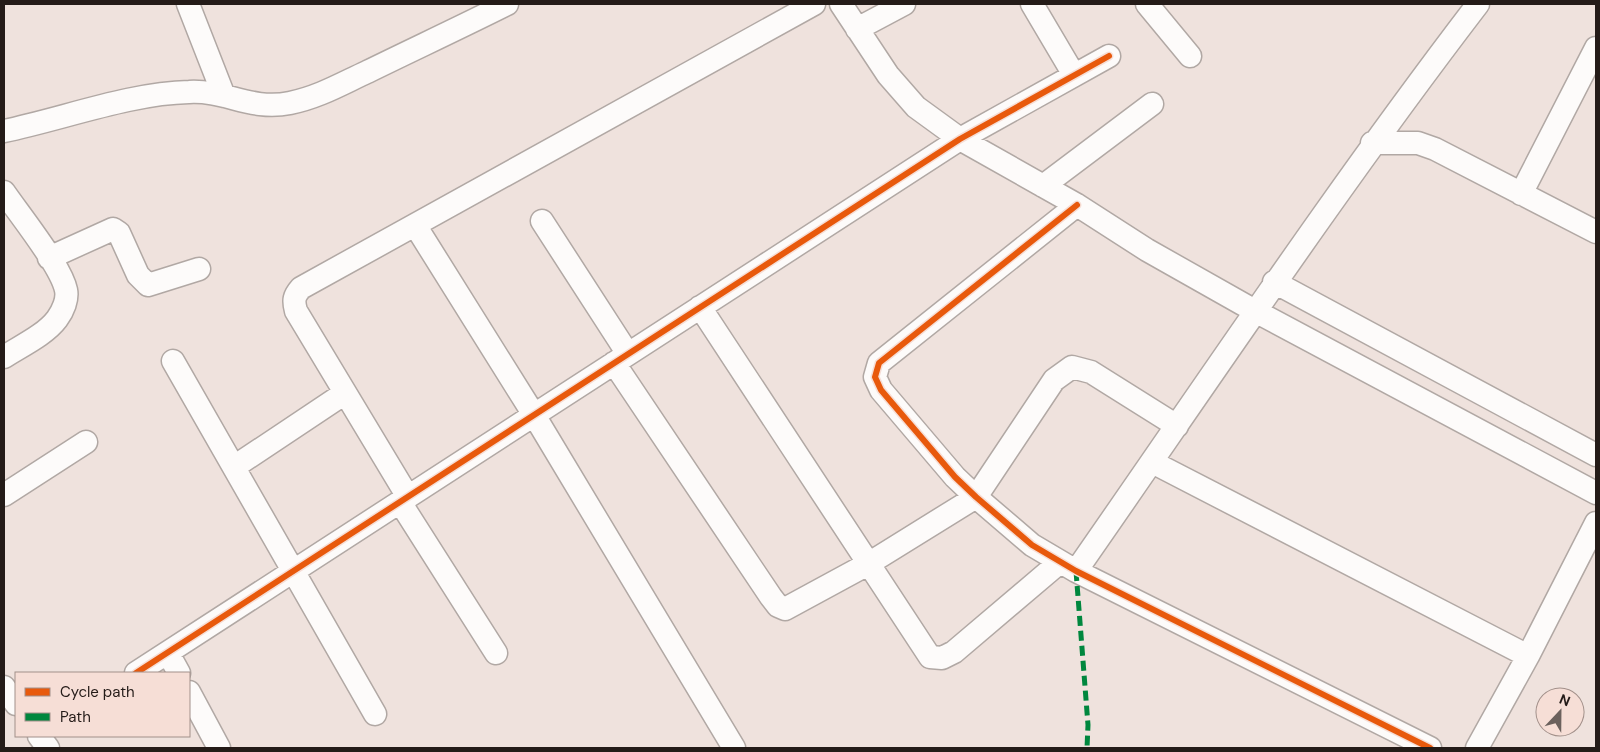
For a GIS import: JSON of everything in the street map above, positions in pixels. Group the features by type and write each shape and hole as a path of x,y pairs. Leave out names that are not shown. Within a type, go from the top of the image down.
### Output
{"street":[{"path":"188,4 224,96"},
{"path":"4,131 150,96 189,92 224,96 247,104 265,106 312,97 336,88 507,4"},
{"path":"496,653 404,500 345,393 296,311 293,300 296,293 301,288 814,4"},
{"path":"841,4 888,76 916,107 960,139 1077,205 1147,250 1255,311 1596,493"},
{"path":"857,29 904,4"},
{"path":"1032,4 1074,75"},
{"path":"1147,4 1190,56"},
{"path":"700,307 921,646 930,657 942,658 954,652 1068,566 1152,462 1274,282 1372,143 1478,4"},
{"path":"1521,194 1596,48"},
{"path":"138,672 960,139 1109,56"},
{"path":"1043,186 1152,104"},
{"path":"1372,143 1418,143 1435,149 1596,232"},
{"path":"4,192 58,271 67,291 65,305 57,319 45,330 4,357"},
{"path":"1077,205 879,363 875,376 886,397 955,478 1032,546 1068,566 1430,748"},
{"path":"542,221 621,359 778,606 785,609 868,564 976,497 1054,380 1072,367 1091,372 1177,426"},
{"path":"415,225 534,415 734,748"},
{"path":"49,258 113,230 119,233 138,275 148,284 198,269"},
{"path":"1274,282 1596,455"},
{"path":"173,361 375,714"},
{"path":"234,467 345,393"},
{"path":"4,495 86,442"},
{"path":"1152,462 1528,656"},
{"path":"1477,748 1528,656 1596,523"},
{"path":"168,653 178,672"},
{"path":"4,687 15,703"},
{"path":"190,694 219,748"},
{"path":"40,737 48,748"}],"marked path":[{"path":"1076,571 1088,725 1087,748"}],"cycle path":[{"path":"138,672 960,139 1109,56"},
{"path":"1077,205 879,363 875,377 881,390 955,477 1032,545 1076,571 1430,748"}]}
